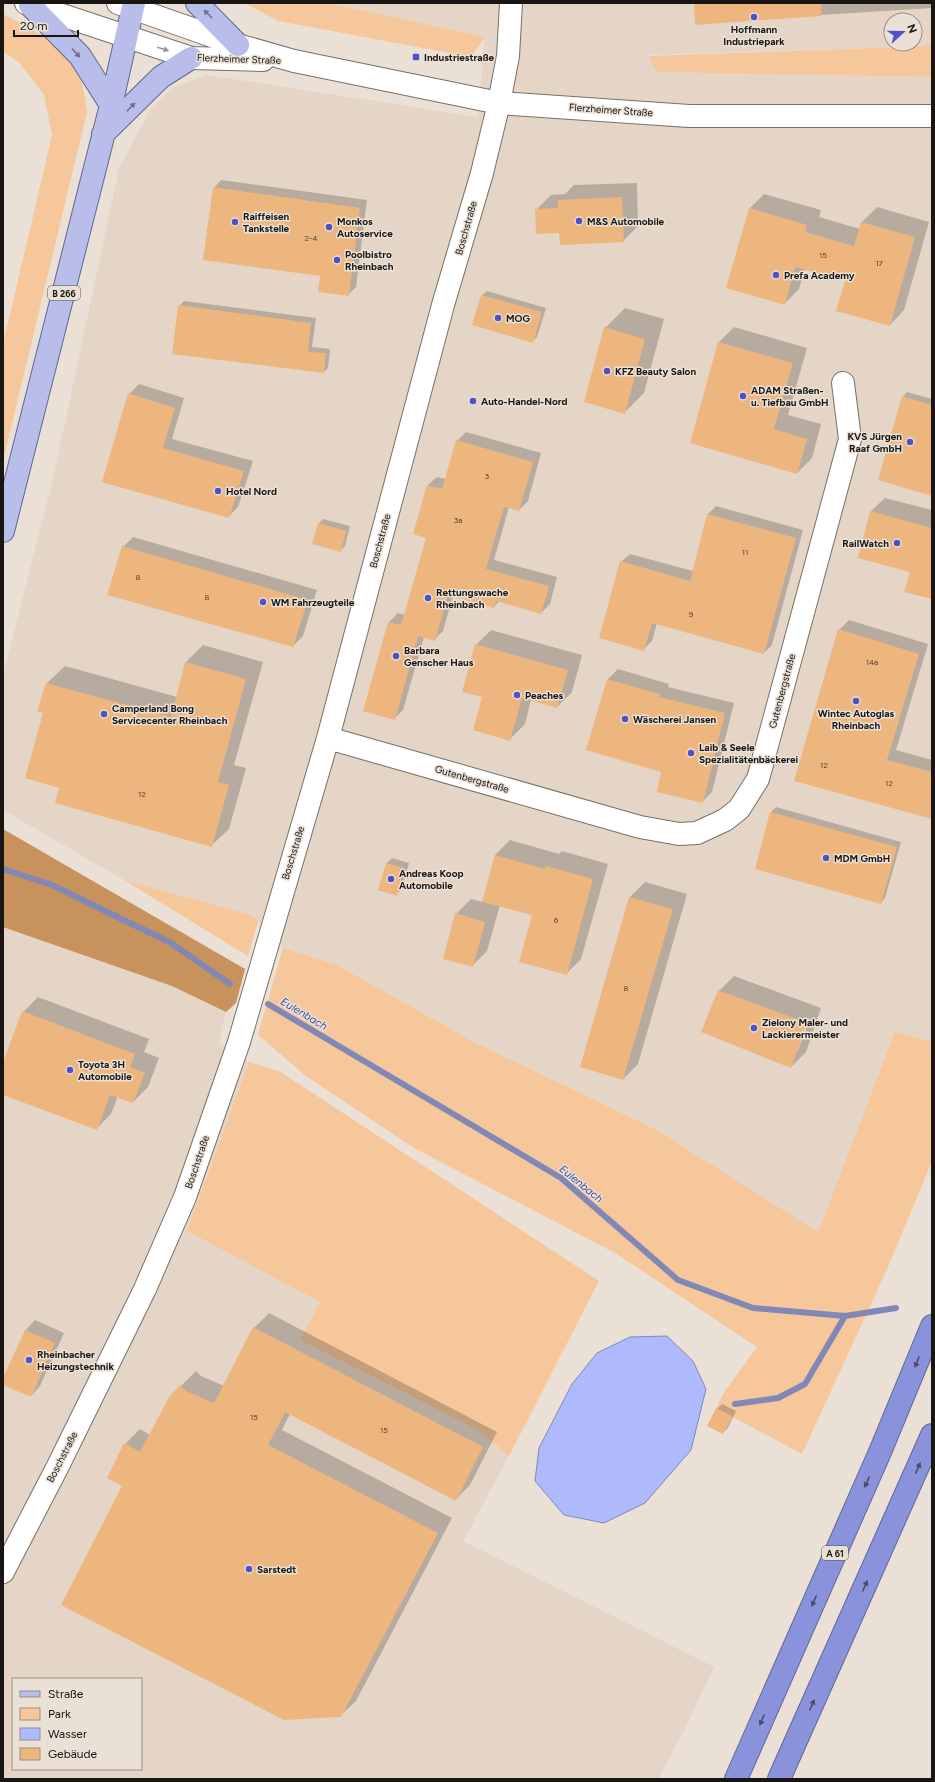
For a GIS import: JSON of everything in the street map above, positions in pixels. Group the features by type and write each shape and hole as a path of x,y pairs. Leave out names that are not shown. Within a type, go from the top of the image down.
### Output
{"highway":[{"name":"A 61","path":"736,1779 880,1452 932,1326"},
{"path":"779,1779 932,1434"}],"main road":[{"path":"197,3 238,44"},
{"path":"28,4 80,56 111,105"},
{"name":"B 266","path":"3,531 111,105 126,37 128,4"},
{"path":"104,134 161,77 191,58"}],"street":[{"path":"499,103 508,56 511,3"},
{"name":"Flerzheimer Straße","path":"28,4 191,58 294,61"},
{"name":"Flerzheimer Straße","path":"128,4 238,44 294,61 499,103 689,116 932,116"},
{"name":"Boschstraße","path":"3,1572 58,1466 145,1290 185,1197 239,1042 328,738 443,305 482,173 499,103"},
{"name":"Gutenbergstraße","path":"328,738 640,827 679,834 697,833 725,820 739,809 758,779 850,439 843,383"}],"shaded area":[{"path":"329,3 932,3 932,46 923,46 923,12 883,12 883,48 649,55 656,72 932,77 932,1042 895,1032 818,1232 655,1129 472,1041 337,965 283,948 251,915 124,880 3,810 3,675 53,479 119,169 150,110 173,87 207,75 478,117 485,37"},
{"path":"3,829 245,969 236,1003 226,1012 172,986 3,927"},
{"path":"3,927 173,986 226,1012 219,1043 249,1062 187,1231 320,1302 300,1340 478,1430 509,1456 463,1541 714,1667 686,1727 658,1779 3,1779"}],"green space":[{"path":"245,3 329,3 485,37 471,57 278,21"},
{"path":"3,14 45,37 64,52 72,61 81,80 87,112 3,461 3,344 52,135 44,95 19,62 3,52"},
{"path":"923,46 932,46 932,77 656,72 649,56 883,48 883,52 923,52"},
{"path":"124,880 251,915 258,922 248,956"},
{"path":"283,948 337,965 472,1041 655,1129 818,1232 895,1032 932,1042 932,1161 888,1267 802,1454 716,1408 725,1391 757,1347 615,1253 414,1148 306,1076 258,1035"},
{"path":"249,1062 279,1071 599,1281 509,1456 478,1430 300,1340 320,1302 187,1231"}],"water":[{"path":"667,1336 693,1361 706,1389 691,1450 645,1503 604,1523 564,1515 535,1481 539,1448 572,1384 597,1353 630,1337"}],"building":[{"name":"Hoffmann Industriepark","path":"694,3 821,3 821,16 695,25"},
{"path":"213,187 360,208 349,296 318,292 320,276 203,260"},
{"name":"M&S Automobile","path":"622,197 624,242 560,245 559,233 536,234 535,209 558,208 558,200"},
{"path":"749,208 807,225 805,232 854,246 861,222 915,237 890,326 836,311 845,281 795,267 785,305 726,288"},
{"path":"481,295 542,312 533,343 472,325"},
{"path":"178,305 311,323 308,352 326,353 324,373 172,354"},
{"path":"604,327 645,339 625,414 584,402"},
{"name":"ADAM Straßen- u. Tiefbau GmbH","path":"718,342 793,363 774,429 807,439 797,474 690,443"},
{"path":"128,393 175,408 163,448 244,471 229,518 102,482"},
{"name":"KVS Jürgen Raaf GmbH","path":"902,396 932,405 932,496 878,480"},
{"path":"456,440 533,462 519,511 504,507 486,569 549,586 541,614 496,601 494,608 448,595 435,641 418,636 395,720 363,711 388,622 401,625 426,538 413,534 427,485 442,489"},
{"name":"RailWatch","path":"870,511 932,528 932,599 904,592 910,572 858,558"},
{"path":"707,514 796,538 764,654 652,623 644,651 599,638 620,561 690,581"},
{"path":"318,523 346,531 341,552 312,544"},
{"path":"122,546 308,600 293,647 107,595"},
{"path":"838,629 919,654 887,760 932,772 932,819 794,781"},
{"name":"Peaches","path":"475,644 568,670 557,708 522,698 510,741 473,730 482,697 462,692"},
{"path":"185,662 246,679 218,782 229,785 212,847 55,803 59,788 25,778 43,713 37,711 46,683 171,717"},
{"path":"607,679 660,694 659,697 725,713 703,803 657,792 661,772 586,750"},
{"name":"MDM GmbH","path":"770,812 897,847 881,904 755,869"},
{"path":"495,855 545,869 546,866 593,879 567,975 519,962 532,915 482,902"},
{"name":"Andreas Koop Automobile","path":"386,863 404,868 397,896 378,890"},
{"path":"629,897 673,909 623,1080 580,1067"},
{"path":"455,913 485,922 473,967 443,959"},
{"name":"Zielony Maler- und Lackierermeister","path":"718,990 807,1023 791,1068 701,1032"},
{"name":"Toyota 3H Automobile","path":"22,1011 135,1054 130,1067 145,1073 133,1103 110,1095 97,1130 3,1095 3,1062"},
{"name":"Sarstedt","path":"253,1327 483,1447 456,1501 285,1412 268,1445 438,1533 341,1717 284,1720 61,1605 122,1486 107,1478 124,1443 140,1452 169,1397 180,1385 186,1391 214,1403"},
{"name":"Rheinbacher Heizungstechnik","path":"25,1330 55,1343 31,1397 3,1385 3,1378"},
{"path":"716,1408 732,1416 723,1434 707,1426"}],"waterway":[{"name":"Eulenbach","path":"3,869 52,885 171,943 230,984"},
{"name":"Eulenbach","path":"268,1004 561,1178 678,1280 753,1308 845,1316 896,1308"},
{"path":"735,1404 778,1398 805,1384 845,1316"}],"place":[{"name":"Hoffmann Industriepark","path":"754,17"},
{"name":"Industriestraße","path":"416,57"},
{"name":"M&S Automobile","path":"579,221"},
{"name":"Raiffeisen Tankstelle","path":"235,222"},
{"name":"Monkos Autoservice","path":"329,227"},
{"name":"Poolbistro Rheinbach","path":"337,260"},
{"name":"Prefa Academy","path":"776,275"},
{"name":"MOG","path":"498,318"},
{"name":"KFZ Beauty Salon","path":"607,371"},
{"name":"ADAM Straßen- u. Tiefbau GmbH","path":"743,396"},
{"name":"Auto-Handel-Nord","path":"473,401"},
{"name":"KVS Jürgen Raaf GmbH","path":"910,442"},
{"name":"Hotel Nord","path":"218,491"},
{"name":"RailWatch","path":"897,543"},
{"name":"Rettungswache Rheinbach","path":"428,598"},
{"name":"WM Fahrzeugteile","path":"263,602"},
{"name":"Barbara Genscher Haus","path":"396,656"},
{"name":"Peaches","path":"517,695"},
{"name":"Wintec Autoglas Rheinbach","path":"856,701"},
{"name":"Camperland Bong Servicecenter Rheinbach","path":"104,714"},
{"name":"Wäscherei Jansen","path":"625,719"},
{"name":"Laib & Seele Spezialitätenbäckerei","path":"691,753"},
{"name":"MDM GmbH","path":"826,858"},
{"name":"Andreas Koop Automobile","path":"391,879"},
{"name":"Zielony Maler- und Lackierermeister","path":"754,1028"},
{"name":"Toyota 3H Automobile","path":"70,1070"},
{"name":"Rheinbacher Heizungstechnik","path":"29,1360"},
{"name":"Sarstedt","path":"249,1569"}]}
